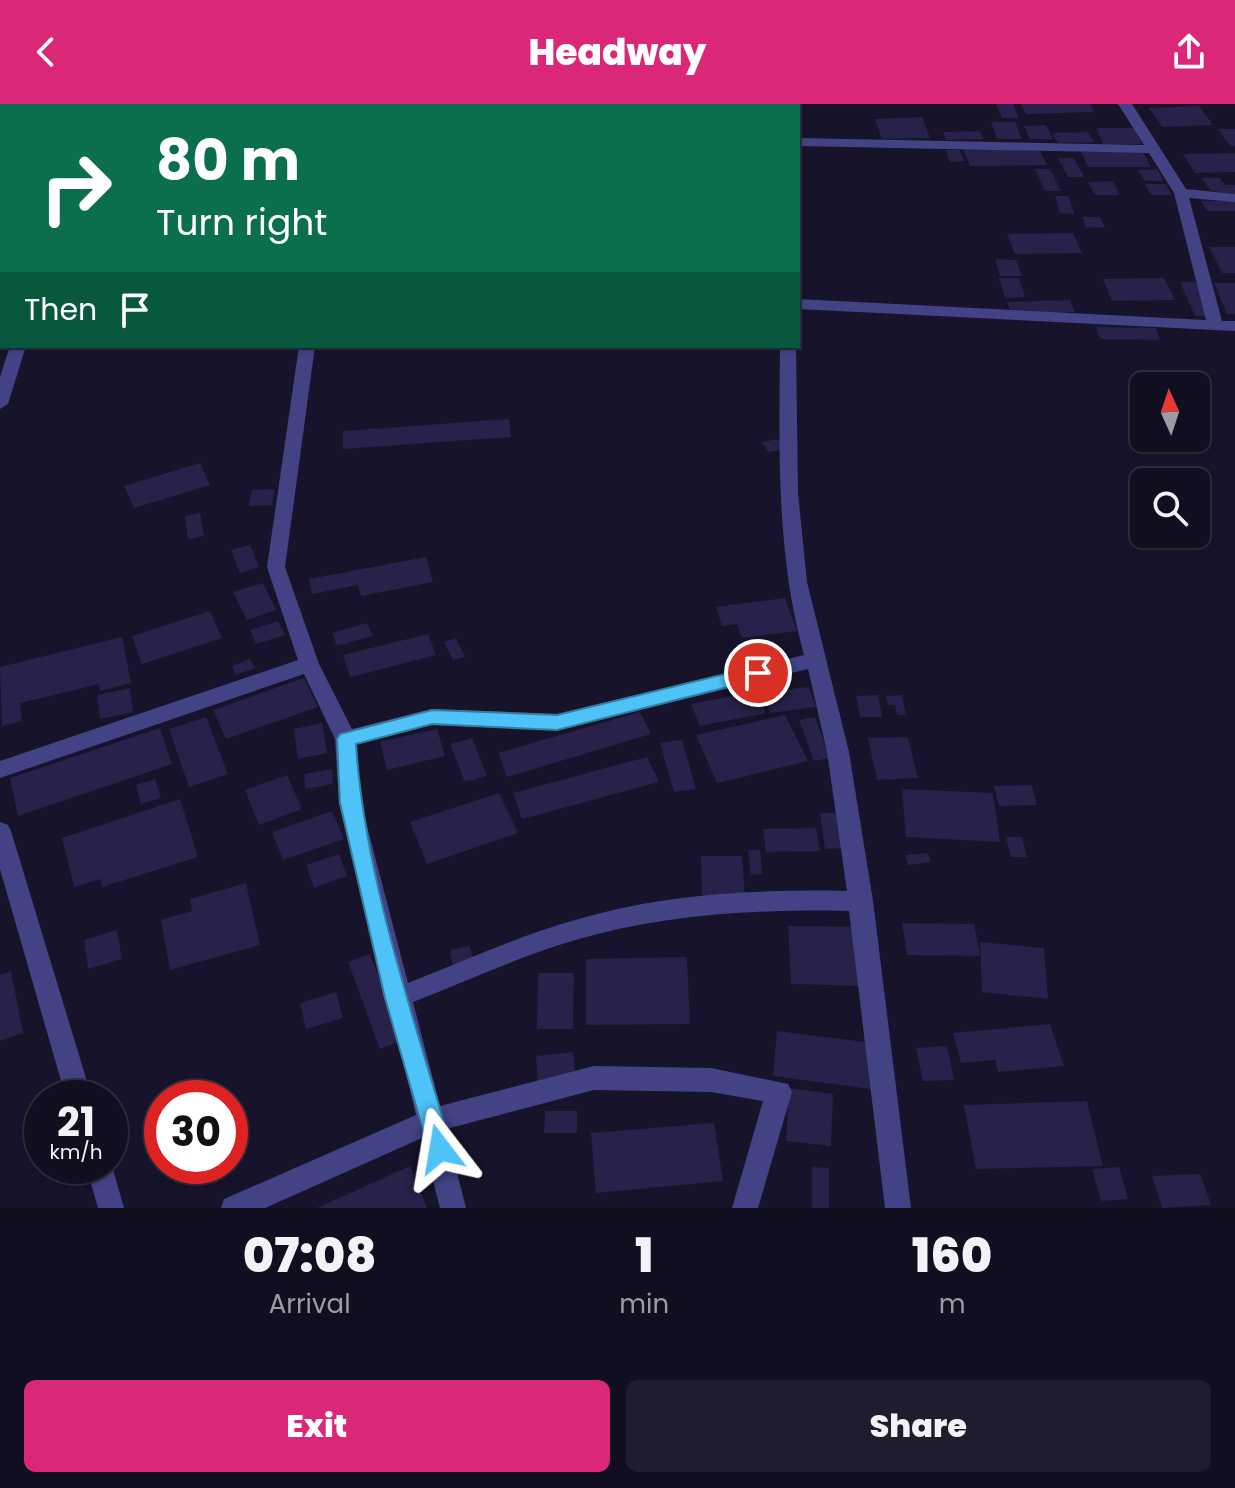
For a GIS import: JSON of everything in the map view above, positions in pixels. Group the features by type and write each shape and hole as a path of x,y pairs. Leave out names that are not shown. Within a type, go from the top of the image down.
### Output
{"street":[{"path":"1125,104 1181,193 1215,325"},
{"path":"800,142 1151,149"},
{"path":"1181,193 1235,198"},
{"path":"800,304 1235,326"},
{"path":"0,404 17,348"},
{"path":"307,348 276,567 309,664 346,739 350,803 396,998 433,1120 453,1208"},
{"path":"788,348 788,493 798,582 813,660 835,731 861,901 898,1208"},
{"path":"346,739 432,717 557,722 813,660"},
{"path":"0,770 309,664"},
{"path":"0,831 74,1080"},
{"path":"396,998 570,931 675,908 763,899 861,901"},
{"path":"234,1208 433,1120 594,1078 711,1080 779,1092 745,1208"},
{"path":"104,1184 111,1208"}],"building":[{"path":"996,104 1013,104 1019,118 1002,118"},
{"path":"1021,104 1090,104 1094,112 1026,114"},
{"path":"1199,106 1213,125 1162,127 1149,108"},
{"path":"922,117 930,138 882,139 875,119"},
{"path":"991,122 1015,122 1022,139 997,139"},
{"path":"1046,125 1053,139 1030,139 1024,126"},
{"path":"1096,128 1134,128 1142,144 1103,144"},
{"path":"1218,129 1235,129 1235,146 1231,147"},
{"path":"980,131 984,139 946,140 943,132"},
{"path":"1088,132 1094,142 1058,143 1052,133"},
{"path":"1039,149 1047,165 970,166 963,150"},
{"path":"945,150 959,150 965,161 950,162"},
{"path":"1081,152 1143,152 1151,167 1088,167"},
{"path":"1235,153 1235,172 1195,173 1183,154"},
{"path":"1058,158 1074,158 1084,177 1068,177"},
{"path":"1035,169 1050,169 1061,191 1045,191"},
{"path":"1157,169 1164,181 1145,181 1138,170"},
{"path":"1202,178 1220,178 1225,185 1235,185 1235,195 1210,190"},
{"path":"1113,181 1120,195 1095,195 1088,182"},
{"path":"1145,184 1166,184 1172,195 1151,195"},
{"path":"1055,196 1069,196 1074,214 1060,213"},
{"path":"1201,201 1235,201 1235,211 1207,211"},
{"path":"1082,217 1100,217 1105,227 1086,228"},
{"path":"1073,233 1082,253 1015,254 1007,234"},
{"path":"1209,247 1235,247 1235,273 1222,273"},
{"path":"995,259 1016,260 1022,276 1000,276"},
{"path":"999,278 1019,278 1025,297 1005,298"},
{"path":"1164,278 1175,300 1112,301 1103,279"},
{"path":"1180,282 1196,282 1210,316 1195,316"},
{"path":"1214,283 1235,283 1235,314 1227,314"},
{"path":"1070,300 1075,312 1012,314 1007,302"},
{"path":"1096,327 1156,328 1160,340 1100,339"},
{"path":"509,419 511,437 343,449 343,431"},
{"path":"778,439 784,449 768,452 762,442"},
{"path":"200,463 210,485 134,508 124,486"},
{"path":"275,489 272,505 249,506 252,490"},
{"path":"200,513 204,536 188,539 185,516"},
{"path":"250,545 259,567 240,573 231,550"},
{"path":"426,557 433,582 361,596 358,585 312,594 309,579"},
{"path":"263,583 276,610 247,620 233,592"},
{"path":"785,598 797,631 742,638 737,624 722,626 716,607"},
{"path":"210,611 222,638 142,664 132,636"},
{"path":"278,621 285,635 256,644 250,630"},
{"path":"367,623 373,636 337,646 332,633"},
{"path":"428,634 436,655 350,677 343,655"},
{"path":"122,637 131,683 100,691 99,684 20,703 22,721 2,726 0,667"},
{"path":"456,638 465,657 453,660 444,642"},
{"path":"250,659 255,668 236,675 232,666"},
{"path":"304,678 318,707 226,739 213,710"},
{"path":"809,687 816,707 770,713 764,692"},
{"path":"130,688 133,712 100,719 97,695"},
{"path":"756,691 766,713 700,726 691,704"},
{"path":"878,695 882,717 860,717 856,696"},
{"path":"902,695 906,715 897,715 895,705 888,705 886,696"},
{"path":"640,712 651,734 507,777 498,753"},
{"path":"785,715 808,761 717,783 696,735"},
{"path":"206,717 228,774 189,787 169,729"},
{"path":"815,717 830,758 814,761 799,720"},
{"path":"322,723 327,753 298,759 294,729"},
{"path":"160,728 172,764 18,816 10,778"},
{"path":"437,729 445,756 387,770 380,742"},
{"path":"908,737 918,778 877,780 868,738"},
{"path":"472,738 487,776 465,782 450,744"},
{"path":"682,740 696,789 674,792 660,743"},
{"path":"647,757 659,782 522,819 513,793"},
{"path":"332,769 333,784 305,789 304,774"},
{"path":"287,775 302,809 259,825 245,790"},
{"path":"155,779 161,798 141,804 136,785"},
{"path":"1032,785 1037,805 999,806 994,786"},
{"path":"902,789 993,793 1000,842 906,837"},
{"path":"499,793 518,833 427,864 410,822"},
{"path":"180,799 198,857 102,887 100,879 74,887 62,838"},
{"path":"332,811 344,839 283,860 272,832"},
{"path":"820,813 841,813 847,848 825,849"},
{"path":"816,828 820,851 766,852 763,829"},
{"path":"1006,837 1022,837 1027,857 1011,857"},
{"path":"748,850 760,850 762,874 751,875"},
{"path":"928,853 931,862 908,865 905,855"},
{"path":"339,854 347,876 314,888 306,865"},
{"path":"701,856 742,856 745,897 702,897"},
{"path":"246,883 260,945 170,970 161,920 192,911 190,899"},
{"path":"902,923 974,924 980,956 907,955"},
{"path":"788,926 860,927 866,986 791,984"},
{"path":"117,930 122,959 88,969 84,940"},
{"path":"980,942 1044,948 1048,999 982,992"},
{"path":"470,946 474,965 453,969 450,950"},
{"path":"370,954 403,1040 380,1049 348,962"},
{"path":"687,957 690,1024 586,1025 586,959"},
{"path":"11,971 23,1033 0,1041 0,975"},
{"path":"538,973 574,973 573,1029 537,1029"},
{"path":"336,992 343,1018 306,1029 300,1003"},
{"path":"1050,1024 1064,1066 998,1072 995,1060 961,1063 953,1033"},
{"path":"777,1031 873,1043 871,1089 773,1076"},
{"path":"947,1046 954,1080 923,1081 916,1048"},
{"path":"573,1052 576,1078 538,1082 536,1056"},
{"path":"789,1088 833,1094 831,1146 786,1141"},
{"path":"1087,1101 1103,1166 976,1169 964,1105"},
{"path":"545,1111 577,1111 577,1133 544,1133"},
{"path":"714,1123 723,1181 596,1193 591,1133"},
{"path":"410,1166 427,1208 317,1208"},
{"path":"812,1167 829,1168 829,1208 812,1208"},
{"path":"1119,1167 1128,1199 1101,1201 1092,1169"},
{"path":"1200,1174 1211,1205 1162,1208 1152,1176"}],"route":[{"path":"440,1149 396,998 350,803 346,739 432,717 557,722 758,673"}]}
